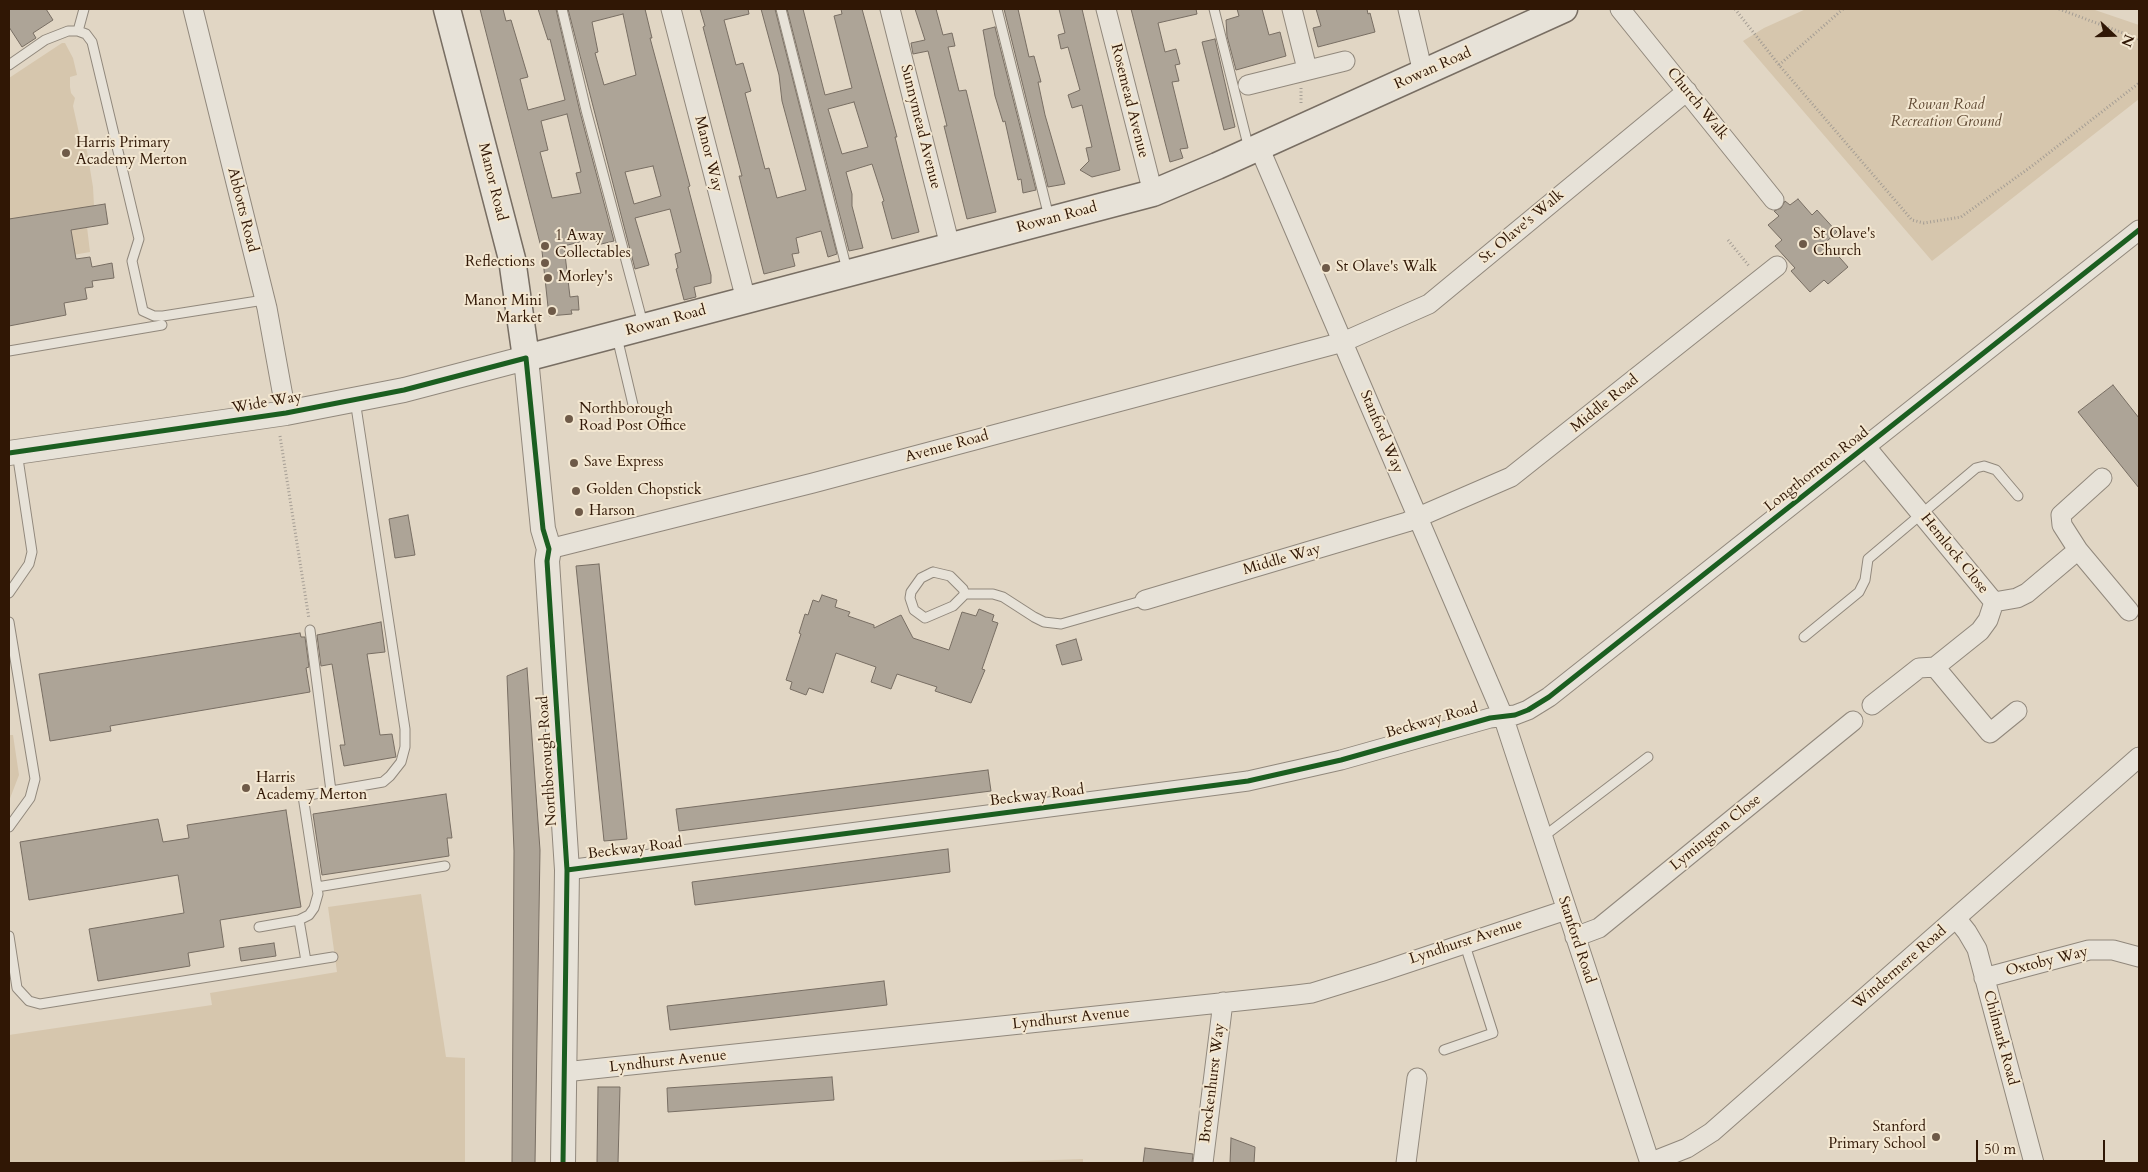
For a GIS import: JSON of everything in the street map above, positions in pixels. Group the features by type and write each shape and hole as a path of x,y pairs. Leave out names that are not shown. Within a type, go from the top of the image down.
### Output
{"main road":[{"name":"Manor Road","path":"447,9 512,259 526,358"},
{"name":"Rowan Road","path":"526,358 1153,193 1302,128 1564,9"}],"street":[{"name":"Abbotts Road","path":"193,9 264,300 286,413"},
{"name":"Manor Way","path":"671,9 746,300"},
{"name":"Sunnymead Avenue","path":"890,9 950,246"},
{"name":"Rosemead Avenue","path":"1106,9 1153,193"},
{"path":"1292,9 1307,69"},
{"path":"1408,9 1423,73"},
{"name":"Church Walk","path":"1620,9 1774,200"},
{"path":"1248,85 1345,61"},
{"name":"St. Olave's Walk","path":"1344,342 1421,308 1436,298 1687,91"},
{"name":"Stanford Way","path":"1255,149 1344,342 1503,716"},
{"name":"Longthornton Road","path":"1503,716 1515,715 1544,701 2139,230"},
{"name":"Middle Road","path":"1418,517 1482,491 1521,472 1777,266"},
{"name":"Avenue Road","path":"549,549 813,483 1344,342"},
{"name":"Wide Way","path":"13,453 286,413 427,384 526,358"},
{"name":"Northborough Road","path":"526,358 543,529 549,549 547,561 567,870 563,1163"},
{"name":"Hemlock Close","path":"1866,447 1994,602 1988,620 1980,631 1935,667 1919,668 1872,705"},
{"path":"2102,478 2061,515 2062,526 2078,550 2129,611"},
{"name":"Middle Way","path":"1145,600 1395,526 1418,517"},
{"path":"1994,602 2018,598 2027,593 2078,550"},
{"path":"1935,667 1990,734 2017,711"},
{"name":"Stanford Road","path":"1503,716 1650,1163"},
{"name":"Beckway Road","path":"567,870 1248,781 1341,760 1503,716"},
{"name":"Lymington Close","path":"1575,937 1599,928 1853,721"},
{"name":"Windermere Road","path":"1650,1163 1687,1148 1712,1132 2139,757"},
{"name":"Lyndhurst Avenue","path":"564,1072 1312,992 1566,910"},
{"name":"Chilmark Road","path":"1956,918 1972,939 2034,1163"},
{"name":"Oxtoby Way","path":"1984,978 2089,950 2114,950 2139,957"},
{"name":"Brockenhurst Way","path":"1203,1163 1222,1002"},
{"path":"1406,1163 1417,1078"}],"lane":[{"path":"78,30 84,9"},
{"path":"562,9 586,110 643,327"},
{"path":"781,9 848,273"},
{"path":"997,9 1050,220"},
{"path":"1214,9 1255,149"},
{"path":"9,65 45,40 68,31 78,30 86,34 92,42 139,239 132,261 143,311 154,316 163,316 264,300"},
{"path":"9,350 162,325"},
{"path":"617,334 634,409"},
{"path":"260,927 299,920 309,915 317,901 317,887 303,796 382,782 402,762 405,747 405,730 355,400"},
{"path":"9,593 29,564 32,552 13,453"},
{"path":"1804,637 1859,592 1865,580 1868,559 1976,468 1984,466 1996,470 2018,496"},
{"path":"965,594 963,589 950,576 934,572 921,578 911,592 910,598 914,610 925,618 953,606 965,594 993,594 1002,597 1044,622 1061,624 1145,600"},
{"path":"9,622 35,779 30,798 9,827"},
{"path":"310,630 331,791"},
{"path":"1543,837 1648,757"},
{"path":"317,887 445,866"},
{"path":"299,920 306,962"},
{"path":"9,936 17,988 29,1001 40,1004 333,957"},
{"path":"1444,1050 1493,1033 1464,942"}],"path":[{"path":"1735,9 1779,65 1912,220 1924,223 1961,217 2032,166 2139,83"},
{"path":"1779,65 1843,9"},
{"path":"2059,9 2139,39"},
{"path":"1302,128 1300,81 1307,69"},
{"path":"1728,240 1760,280"},
{"path":"280,436 310,630"}],"green space":[{"name":"Rowan Road Recreation Ground","path":"1806,9 2092,9 2139,25 2139,99 1932,261 1743,41 1764,28"},
{"path":"62,43 65,43 73,58 77,75 70,77 70,87 71,93 75,98 73,106 79,133 87,151 93,187 94,206 87,227 90,252 10,266 9,246 63,238 59,211 9,219 9,78"},
{"path":"9,735 13,735 19,775 9,801"},
{"path":"421,894 446,1057 465,1058 465,1163 9,1163 9,1035 212,1005 210,993 337,972 328,907"},
{"path":"1083,1159 1083,1163 965,1163"}],"building":[{"path":"9,9 46,9 53,20 33,33 36,38 22,47 9,27"},
{"path":"480,9 503,9 506,21 511,20 528,77 520,79 528,110 565,100 550,39 548,40 538,9 556,9 580,112 614,241 597,245 595,238 564,246 570,297 578,296 579,310 571,310 572,314 549,316 542,251","holes":["567,114 581,172 576,173 581,193 552,198 540,152 548,150 541,121"]},
{"path":"568,9 645,9 652,38 650,38 690,186 688,187 711,275 711,283 694,287 696,297 684,300 676,269 678,268 675,254 681,252 670,209 635,218 649,265 635,269","holes":["623,14 636,75 604,85 595,53 598,52 592,22","653,166 661,196 634,204 625,172"]},
{"path":"700,9 748,9 749,14 724,20 736,65 743,63 751,91 745,93 765,169 769,168 777,198 806,190 782,101 779,75 761,9 775,9 837,254 828,257 821,231 796,238 799,253 792,254 795,266 764,274 739,176 742,176"},
{"path":"787,9 803,9 825,95 852,88 834,16 842,14 841,9 862,9 897,137 895,137 919,232 892,239 882,202 884,201 872,164 846,172 852,194 852,206 863,248 849,251","holes":["854,102 868,147 842,154 828,109"]},
{"path":"915,9 936,9 943,35 952,33 955,46 948,47 959,91 966,90 996,212 967,219 944,126 947,126 928,51 913,54 911,43 925,40"},
{"path":"1004,9 1018,9 1029,57 1034,56 1041,82 1038,82 1045,115 1065,184 1048,187"},
{"path":"1059,9 1082,9 1120,170 1092,177 1080,170 1089,161 1086,148 1092,147 1082,105 1072,108 1068,95 1080,90 1068,47 1061,49 1058,35 1065,33"},
{"path":"1131,9 1196,9 1197,14 1158,23 1165,52 1176,49 1180,64 1175,65 1179,81 1172,82 1188,148 1180,149 1183,158 1170,162"},
{"path":"1237,9 1262,9 1269,35 1280,32 1286,56 1236,70 1227,36 1226,20 1239,16"},
{"path":"1316,9 1367,9 1368,14 1370,13 1375,32 1318,47 1313,28 1321,26"},
{"path":"995,27 1036,190 1023,193 1021,179 1018,180 1005,121 1003,122 995,96 983,30"},
{"path":"1215,39 1235,127 1224,130 1202,42"},
{"name":"St Olave's Church","path":"1798,199 1812,215 1817,210 1837,232 1826,242 1848,267 1828,284 1824,280 1810,292 1791,271 1795,268 1775,246 1782,240 1768,225 1779,216 1774,211 1781,208 1785,201 1790,205"},
{"path":"105,204 108,224 71,230 76,259 90,257 92,267 112,263 114,278 92,281 93,287 85,288 87,299 64,303 66,315 9,326 9,219"},
{"path":"2113,385 2139,418 2139,488 2078,412"},
{"path":"408,515 415,555 395,558 389,519"},
{"path":"599,564 627,839 604,841 576,566"},
{"path":"822,595 837,600 835,607 850,612 848,616 874,625 874,628 901,615 913,638 949,650 962,612 976,616 979,609 994,615 992,621 998,623 982,669 985,670 971,703 935,691 937,687 897,674 891,689 871,682 876,667 836,653 823,693 809,688 806,695 790,689 792,682 786,680 801,634 799,633 805,614 808,615 813,600 819,602"},
{"path":"381,622 385,652 367,654 380,735 392,734 396,757 344,766 340,745 345,745 332,664 321,666 317,635"},
{"path":"300,633 301,637 305,637 309,667 306,668 310,692 110,726 111,731 50,741 39,674"},
{"path":"1076,639 1082,660 1062,665 1056,645"},
{"path":"527,668 540,850 535,1163 512,1163 514,851 507,676"},
{"path":"988,770 991,791 679,831 676,809"},
{"path":"446,794 452,838 447,838 449,856 322,875 313,814"},
{"path":"286,810 301,907 220,920 224,947 188,953 190,966 98,981 89,929 184,913 178,875 29,900 20,842 158,819 163,842 189,838 187,825"},
{"path":"948,849 950,872 695,905 692,882"},
{"path":"274,943 276,956 241,961 239,948"},
{"path":"884,981 887,1005 670,1030 667,1006"},
{"path":"832,1077 834,1100 668,1112 667,1088"},
{"path":"598,1087 620,1087 618,1163 597,1163"},
{"path":"1231,1138 1255,1147 1254,1163 1230,1163"},
{"path":"1145,1148 1193,1154 1192,1163 1143,1163"}],"cycle path":[{"path":"567,870 1248,781 1341,760 1490,718 1515,715 1528,710 1549,697 2139,230"},
{"path":"9,453 286,413 404,390 526,358 543,529 549,549 547,561 567,870 563,1163"}],"place":[{"name":"Harris Primary Academy Merton","path":"66,153"},
{"name":"St Olave's Church","path":"1803,244"},
{"name":"1 Away Collectables","path":"545,246"},
{"name":"Reflections","path":"545,263"},
{"name":"St Olave's Walk","path":"1326,268"},
{"name":"Morley's","path":"548,278"},
{"name":"Manor Mini Market","path":"552,311"},
{"name":"Northborough Road Post Office","path":"569,419"},
{"name":"Save Express","path":"574,463"},
{"name":"Golden Chopstick","path":"576,491"},
{"name":"Harson","path":"579,512"},
{"name":"Harris Academy Merton","path":"246,788"},
{"name":"Stanford Primary School","path":"1936,1137"}]}
